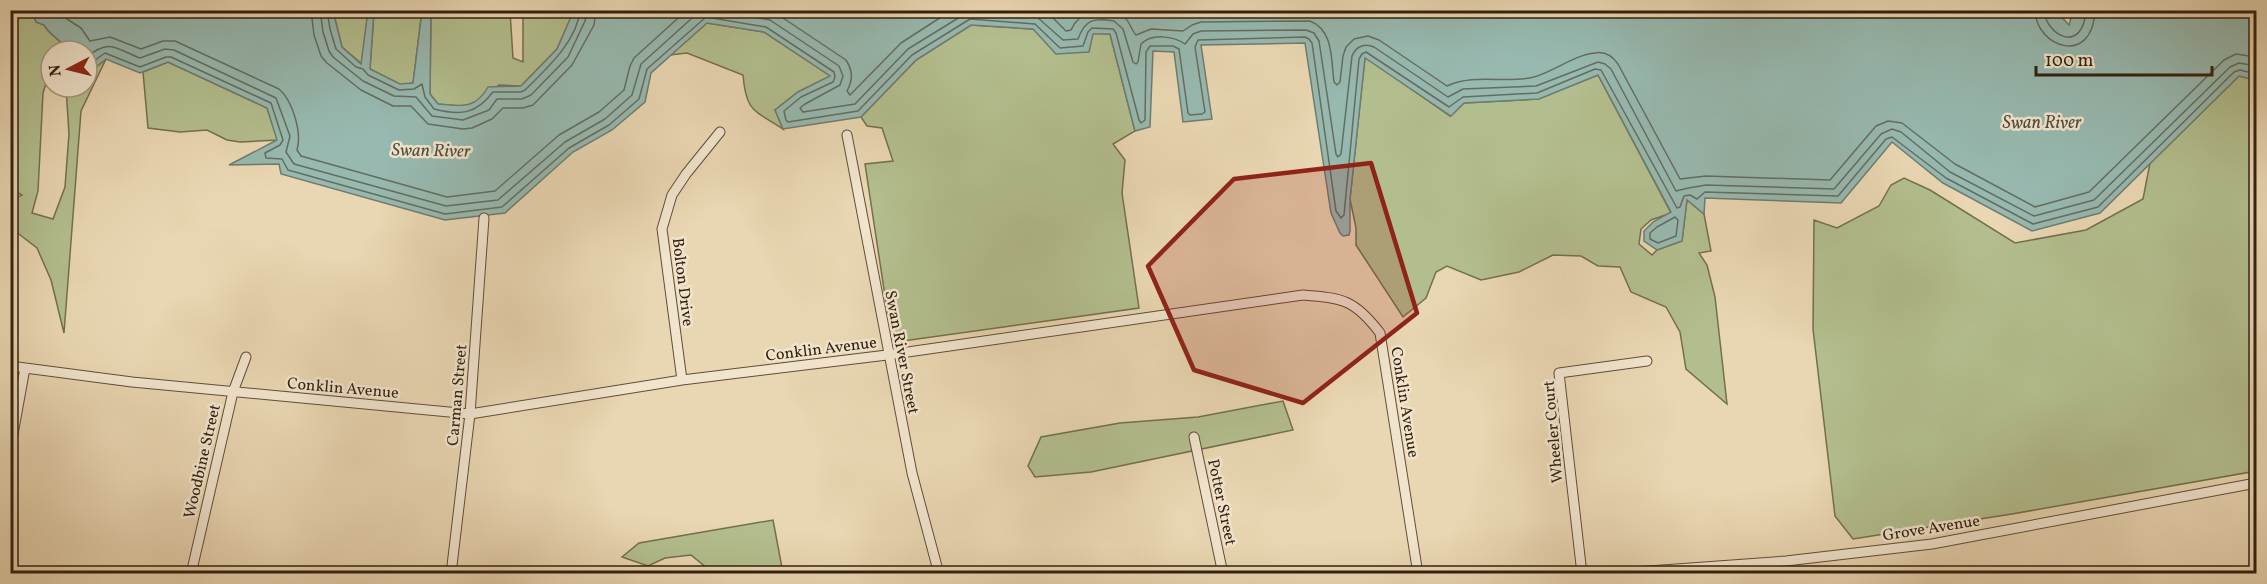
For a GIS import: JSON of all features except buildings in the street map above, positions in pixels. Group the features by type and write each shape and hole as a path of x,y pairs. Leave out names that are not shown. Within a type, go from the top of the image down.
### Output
{"street":[{"name":"Bolton Drive","path":"682,380 662,230 672,195 720,132"},
{"name":"Swan River Street","path":"846,135 887,355 912,473 939,573"},
{"name":"Carman Street","path":"451,573 470,414 484,218"},
{"name":"Conklin Avenue","path":"10,366 233,392 470,414 682,380 887,355 1303,295 1336,297 1356,306 1380,333 1418,573"},
{"name":"Woodbine Street","path":"191,573 233,392 246,357"},
{"name":"Wheeler Court","path":"1582,573 1559,373 1647,361"},
{"path":"10,452 26,368"},
{"name":"Potter Street","path":"1194,437 1223,573"},
{"name":"Grove Avenue","path":"1607,573 1786,561 1932,544 2256,483"}],"highlighted area":[{"path":"1371,163 1417,313 1303,403 1194,370 1148,266 1234,179"}],"green space":[{"path":"10,11 32,11 36,22 44,25 57,39 39,39 39,99 43,99 38,191 32,213 53,219 65,187 69,134 67,99 87,99 81,111 64,333 51,280 37,248 11,228 11,201 22,195 11,189"},
{"path":"333,11 368,11 362,64 342,47"},
{"path":"374,11 422,11 413,83 400,85 370,69"},
{"path":"431,11 510,11 513,58 523,62 523,11 574,11 557,49 521,86 499,85 481,99 465,107 438,104 430,94"},
{"path":"707,23 764,32 831,76 798,92 775,110 783,129 753,109 746,96 743,75 687,53 670,55"},
{"path":"971,25 1110,34 1135,131 1113,144 1125,160 1122,193 1139,308 903,341 890,329 865,164 893,161 882,128 867,126 861,117 916,60"},
{"path":"1365,57 1450,116 1464,103 1538,99 1598,75 1671,213 1651,220 1641,229 1639,244 1652,255 1657,250 1682,241 1687,200 1704,214 1711,251 1699,253 1707,265 1715,297 1727,404 1686,369 1680,332 1666,307 1631,292 1620,267 1598,266 1581,256 1553,255 1519,272 1481,280 1447,266 1436,272 1426,298 1403,317 1356,245 1356,228 1350,199"},
{"path":"106,59 99,74 99,65"},
{"path":"168,62 267,108 278,140 240,142 227,140 207,130 180,132 148,128 143,72"},
{"path":"2239,76 2256,80 2256,471 2012,514 1853,539 1835,516 1813,329 1814,220 1837,228 1879,206 1891,185 1904,178 1930,190 2015,243 2086,230 2143,199 2150,163"},
{"path":"1283,401 1293,430 1091,472 1035,477 1028,466 1041,437 1120,423 1198,417"},
{"path":"773,520 783,573 720,573 707,568 691,555 665,558 648,566 622,557 639,543"}],"water":[{"name":"Swan River","path":"574,10 2055,10 2069,25 2073,11 2256,10 2256,80 2239,76 2100,213 2032,231 1943,183 1892,142 1841,203 1705,198 1704,214 1687,200 1682,241 1657,250 1644,241 1644,231 1653,222 1671,212 1598,75 1539,99 1464,103 1451,116 1365,58 1350,199 1350,231 1349,235 1343,236 1331,213 1305,43 1201,45 1212,119 1183,122 1174,52 1153,51 1150,127 1135,131 1110,34 1093,34 1089,52 1056,54 1033,29 971,25 916,60 861,117 783,129 775,110 798,92 830,76 764,32 707,23 651,73 645,102 612,130 573,152 505,213 445,220 281,174 279,164 229,165 277,140 267,108 168,62 140,73 106,59 99,65 99,39 57,39 44,25 36,22 32,11 333,11 342,47 361,64 368,11 374,11 370,69 400,84 413,83 422,11 431,11 430,94 438,104 460,106 478,100 488,87 521,86 557,49"}]}
